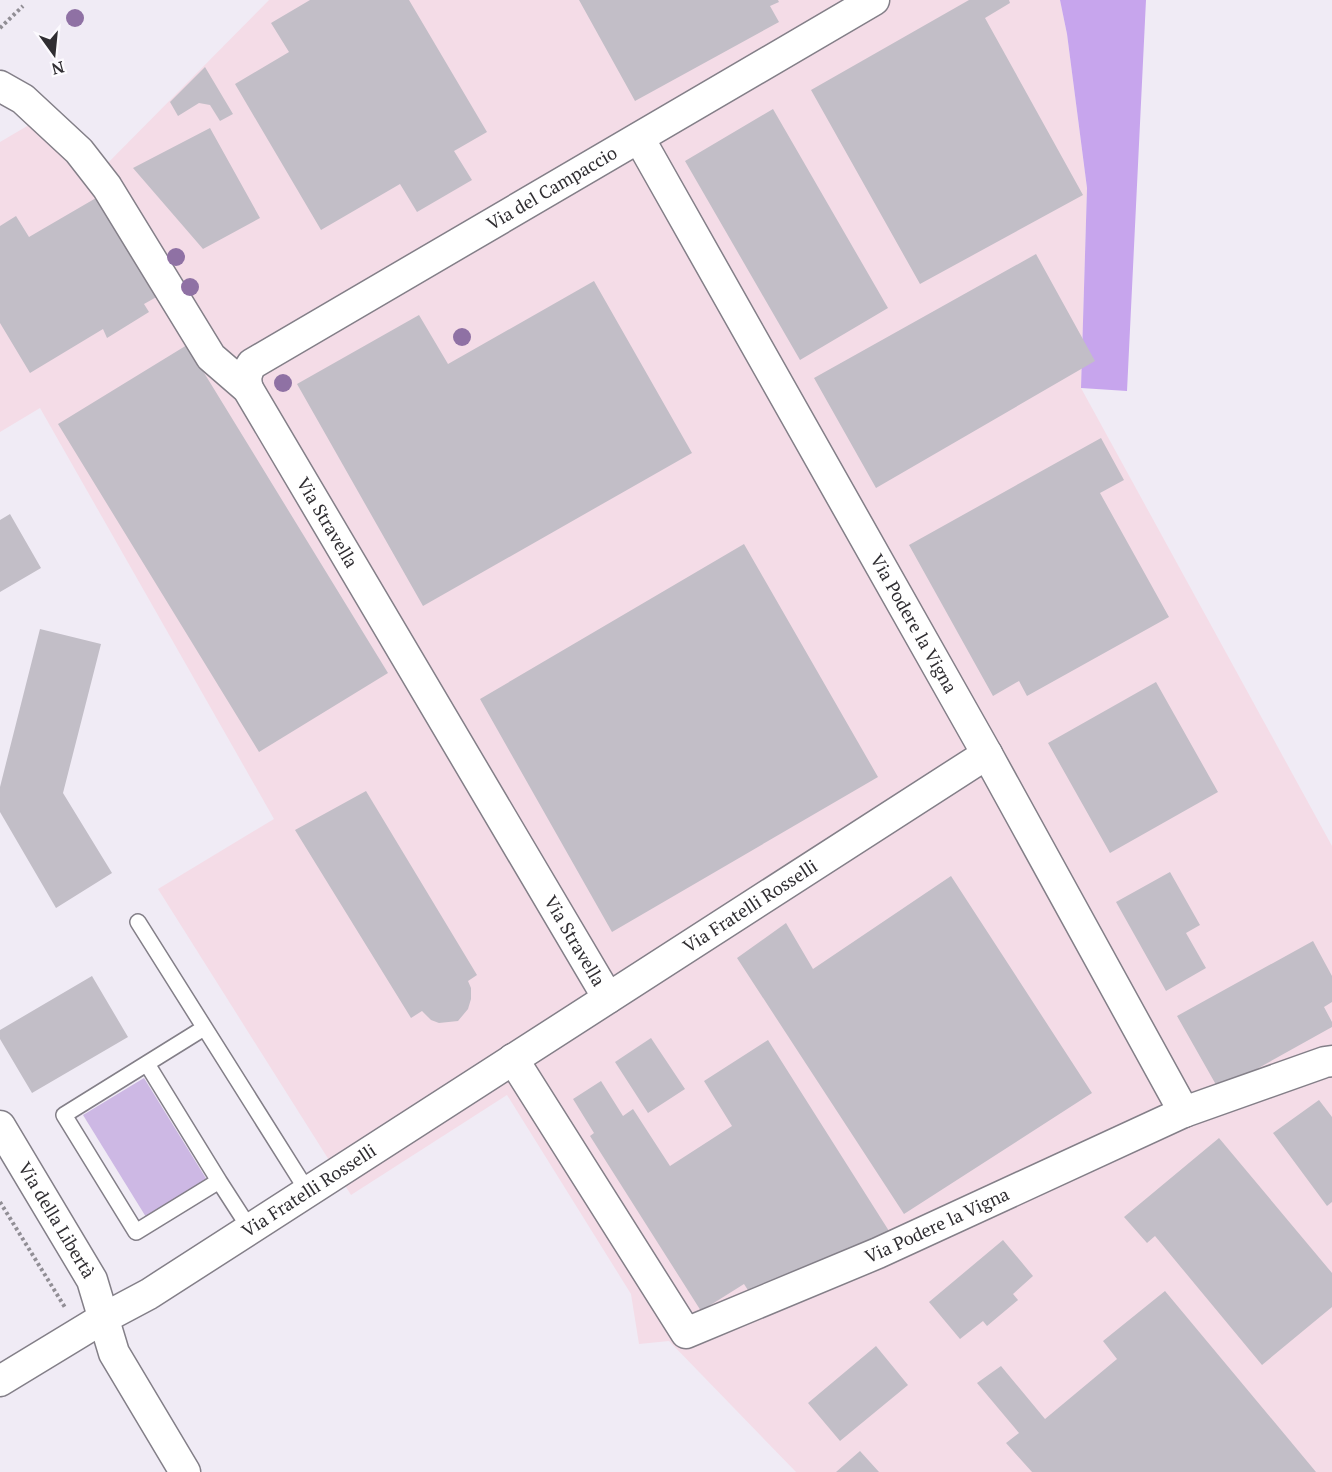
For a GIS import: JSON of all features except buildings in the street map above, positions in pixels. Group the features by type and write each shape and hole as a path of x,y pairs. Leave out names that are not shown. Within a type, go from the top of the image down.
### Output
{"street":[{"name":"Via del Campaccio","path":"248,389 245,380 246,372 252,364 874,0"},
{"name":"Via Stravella","path":"0,86 23,99 79,151 107,187 211,357 248,389 608,998"},
{"name":"Via Podere la Vigna","path":"639,138 987,754 1184,1112"},
{"name":"Via Fratelli Rosselli","path":"0,1381 102,1319 149,1294 987,754"},
{"name":"Via Podere la Vigna","path":"513,1059 686,1334 878,1253 1184,1112 1332,1061"},
{"name":"Via della Libertà","path":"0,1126 92,1280 114,1353 185,1472"},
{"name":"Via della Libertà","path":"0,1163 77,1289 102,1319 131,1344 208,1472"}],"lane":[{"path":"138,922 308,1192"},
{"path":"204,1028 64,1115 136,1232 219,1181"},
{"path":"147,1064 250,1229"}],"path":[{"path":"0,28 23,6"}],"shaded area":[{"path":"269,0 1060,0 1067,34 1087,188 1081,388 1332,846 1332,1472 796,1472 669,1341 639,1344 631,1294 507,1095 351,1195 158,889 274,819 40,408 0,432 0,142 34,122 89,182"},
{"path":"1060,0 1146,0 1127,391 1081,388 1087,188 1067,34"},
{"path":"144,1078 207,1180 146,1217 83,1115"}]}
